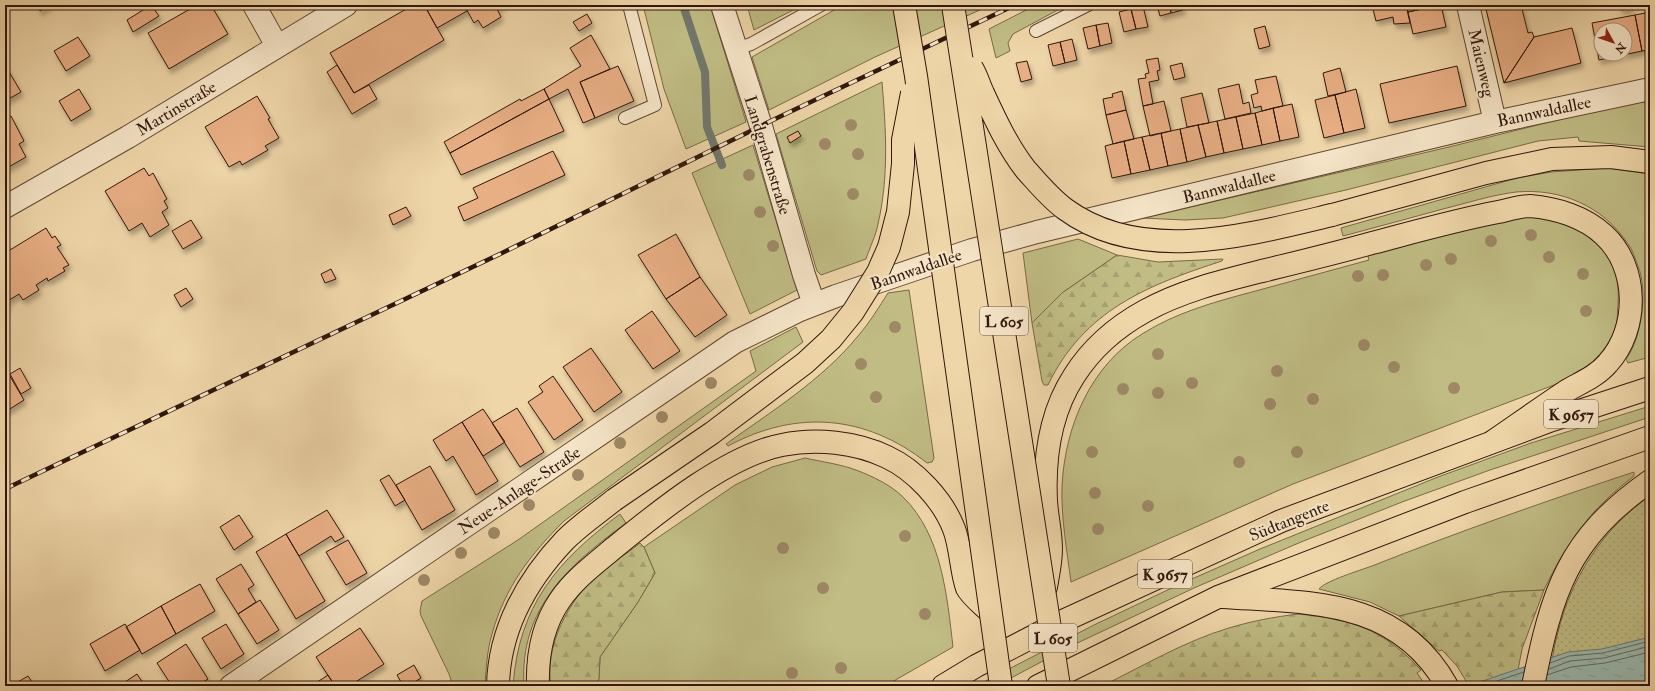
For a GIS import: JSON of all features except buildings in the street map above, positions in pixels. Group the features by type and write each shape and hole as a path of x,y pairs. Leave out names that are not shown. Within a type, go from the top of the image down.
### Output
{"highway":[{"path":"904,5 916,76 1001,686"},
{"name":"L 605","path":"953,5 962,52 1060,686"},
{"path":"962,52 974,71 1007,141 1026,169 1047,193 1064,208 1098,227 1144,240 1176,242 1221,238 1270,230 1332,215 1486,173 1552,159 1611,157 1650,162"},
{"path":"498,686 503,646 514,610 538,572 566,540 614,500 750,406 805,363 831,339 853,312 878,272 889,246 898,212 903,164 902,140 916,76"},
{"path":"1046,589 1051,550 1046,501 1047,453 1057,411 1065,391 1089,356 1104,339 1124,324 1146,310 1217,282 1341,252 1470,217 1527,206 1558,210 1585,221 1606,236 1622,259 1629,281 1631,302 1629,325 1619,347 1608,363 1594,376 1569,390 1492,442"},
{"name":"Südtangente","path":"943,686 976,666 1063,621 1281,521 1552,420 1650,388"},
{"name":"K 9657","path":"1038,686 1218,597 1465,502 1650,437"},
{"path":"538,686 537,666 540,646 547,624 560,600 579,577 634,532 692,489 749,456 781,445 815,441 852,446 887,457 916,476 941,504 954,529 967,589 990,612"},
{"path":"1533,686 1543,638 1554,600 1576,554 1609,514 1650,481"},
{"path":"1218,597 1331,605 1359,612 1383,623 1401,634 1417,648 1447,686"}],"street":[{"path":"254,5 277,46"},
{"name":"Martinstraße","path":"5,207 128,137 346,5"},
{"name":"Landgrabenstraße","path":"722,5 761,126 804,276 814,304"},
{"name":"Maienweg","path":"1468,5 1495,122"},
{"name":"Bannwaldallee","path":"814,304 972,250 1037,232 1495,122 1650,89"},
{"name":"Neue-Anlage-Straße","path":"231,686 735,342 814,304"}],"lane":[{"path":"625,118 655,105 629,5"},
{"path":"736,50 751,44 821,5"},
{"path":"1036,31 1088,5"}],"green space":[{"path":"643,5 710,5 746,122 686,149 664,89"},
{"path":"747,5 803,5 754,30"},
{"path":"843,5 991,5 875,57 769,110 752,57"},
{"path":"1036,5 1067,5 1013,34 1008,43 1010,51 996,58 989,29"},
{"path":"882,82 886,153 884,188 876,232 866,259 821,275 817,271 776,134"},
{"path":"1650,100 1650,147 1579,141 1578,137 1538,141 1346,190 1223,218 1185,220 1142,218 1445,148 1586,113"},
{"path":"753,145 797,290 750,314 692,173"},
{"path":"1607,168 1650,174 1650,357 1628,363 1626,359 1632,350 1636,339 1642,314 1643,288 1641,276 1631,249 1618,231 1606,219 1580,202 1549,193 1516,192 1480,199 1343,236 1341,228 1517,178 1551,172"},
{"path":"1513,216 1544,216 1560,219 1582,231 1601,247 1608,256 1617,278 1617,321 1612,337 1592,362 1574,375 1554,385 1293,484 1071,582 1062,510 1062,486 1068,442 1075,420 1095,381 1108,363 1124,347 1142,334 1168,320 1195,309 1369,260 1367,252"},
{"path":"1078,239 1117,255 1062,293 1032,323 1023,253"},
{"path":"1117,255 1158,262 1223,259 1222,261 1169,280 1144,291 1099,319 1080,337 1063,359 1048,385 1044,385 1042,381 1032,323 1062,293"},
{"path":"909,290 934,458 932,462 927,463 904,447 880,435 855,427 830,423 805,422 780,426 754,434 728,446 726,444 796,394 829,367 862,331 888,293"},
{"path":"796,327 803,342 564,521 540,546 520,573 504,601 497,617 490,640 485,686 453,686 449,674 421,616 420,611 422,601 518,540 756,371 750,351"},
{"path":"1650,406 1650,417 1490,470 1402,502 1301,542 1194,588 1071,646 996,686 976,686 1094,625 1176,586 1260,549 1438,477 1531,443"},
{"path":"805,458 850,468 875,478 903,497 916,512 926,529 940,567 945,587 953,647 885,686 594,686 599,679 600,657 638,602 655,573 644,547 735,485 772,467"},
{"path":"1634,472 1634,476 1605,501 1571,541 1544,590 1502,592 1399,616 1370,602 1319,589 1336,579 1437,541"},
{"path":"1650,496 1650,686 1548,686 1553,652 1564,611 1581,573 1592,555 1618,523"},
{"path":"620,514 626,523 585,555 567,572 539,611 530,634 525,658 524,686 513,686 517,657 523,632 533,608 545,587 578,549"},
{"path":"640,543 644,547 655,573 638,602 600,657 599,679 594,686 551,686 551,655 555,640 561,625 577,597 598,574"},
{"path":"1544,590 1522,649 1518,670 1469,686 1457,666 1442,650 1439,651 1399,616 1502,592"},
{"path":"1298,614 1335,619 1366,628 1380,636 1407,656 1421,670 1417,673 1426,686 1102,686 1164,654 1213,633 1255,621"}],"water":[{"path":"1650,637 1650,686 1468,686 1568,652 1602,649"}],"waterway":[{"path":"683,5 705,72 707,127 722,165"}],"railway":[{"path":"5,489 500,254 777,118 1015,5"}]}
